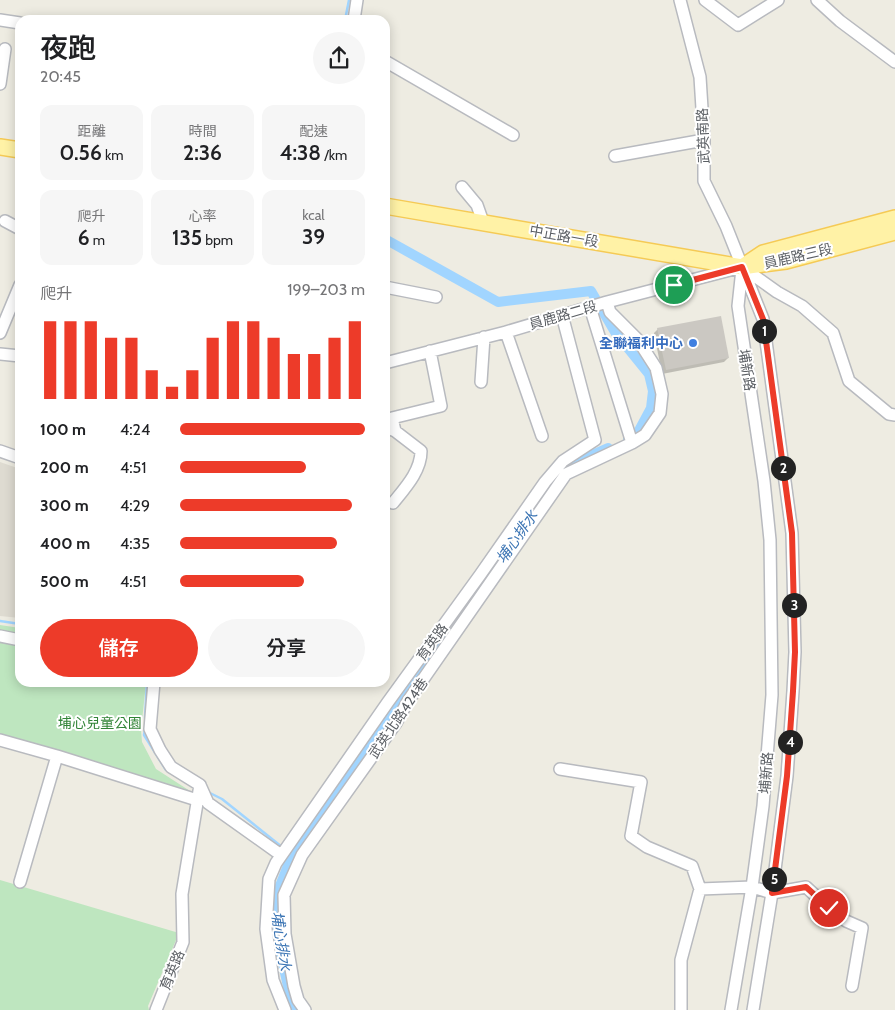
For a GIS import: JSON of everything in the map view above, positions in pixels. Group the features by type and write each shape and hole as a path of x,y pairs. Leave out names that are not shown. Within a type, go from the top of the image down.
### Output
{"main road":[{"path":"0,147 15,149"},
{"name":"中正路一段","path":"390,207 742,267"},
{"name":"員鹿路三段","path":"742,267 763,253 895,218"},
{"name":"員鹿路三段","path":"742,267 786,261 895,232"}],"street":[{"path":"355,15 357,0"},
{"name":"武英南路","path":"680,0 700,77 704,140 704,182 726,226 742,267"},
{"path":"705,0 738,25 778,0"},
{"path":"817,0 840,21 895,62"},
{"path":"0,20 15,22"},
{"path":"0,84 5,49"},
{"path":"390,64 513,135"},
{"path":"614,156 704,140"},
{"path":"462,187 477,205 483,222"},
{"path":"5,221 15,226"},
{"path":"742,267 777,292 802,306 833,333 849,381 889,414 895,415"},
{"name":"員鹿路二段","path":"390,362 742,267"},
{"name":"埔新路","path":"731,1010 752,888 763,806 772,695 770,540 764,481 738,306 742,267"},
{"name":"埔新路","path":"742,267 763,319 792,533 795,652 787,776 772,893 753,1010"},
{"path":"390,288 436,297"},
{"path":"0,332 15,297"},
{"name":"武英北路424巷","path":"305,1010 298,1000 294,986 285,934 284,895 302,855 396,723 408,701 566,474 645,435 660,413 662,394 656,368 638,340 610,312 607,302"},
{"path":"590,307 632,442"},
{"name":"育英路","path":"285,1010 273,980 266,929 269,880 276,863 388,702 546,482 563,461 595,440 562,315"},
{"path":"506,332 542,436"},
{"path":"481,382 484,337"},
{"path":"393,503 406,487 421,461 421,451 390,429 392,418 441,406 430,351"},
{"path":"0,354 15,356"},
{"path":"0,451 15,456"},
{"path":"0,636 15,639"},
{"path":"154,687 150,728 160,750 171,767 200,785 208,803 281,855"},
{"path":"0,740 198,800"},
{"path":"20,882 57,756"},
{"path":"560,769 641,782 631,836 647,846 692,866 700,889 681,960 681,1010"},
{"name":"育英路","path":"156,1010 183,942 182,894 200,785"},
{"path":"700,889 752,888 772,893 806,887 846,921 862,928 852,986"}],"shaded area":[{"path":"0,462 15,467 15,618 0,616"}],"green space":[{"name":"埔心兒童公園","path":"0,625 15,627 15,687 146,687 141,730 142,742 156,769 190,791 0,734"},
{"path":"0,880 179,933 148,1006 149,1010 0,1010"}],"building":[{"name":"全聯福利中心","path":"721,316 729,358 666,370 657,328"}],"waterway":[{"path":"346,15 349,0"},
{"name":"埔心排水","path":"390,242 498,302 591,291 615,332 649,374 653,391 651,408 636,436 628,439"},
{"name":"埔心排水","path":"560,477 567,466 608,448"},
{"path":"0,621 15,623"},
{"name":"埔心排水","path":"298,1010 291,1000 277,937 276,896 294,850 444,640"},
{"path":"145,718 147,687"},
{"path":"145,729 144,735 166,770 170,772"},
{"path":"208,792 222,799 282,847"}],"place":[{"name":"全聯福利中心","path":"693,343"}],"route":[{"path":"674,285 742,267 763,319 792,533 795,652 787,776 772,893 806,887 829,908"}]}
